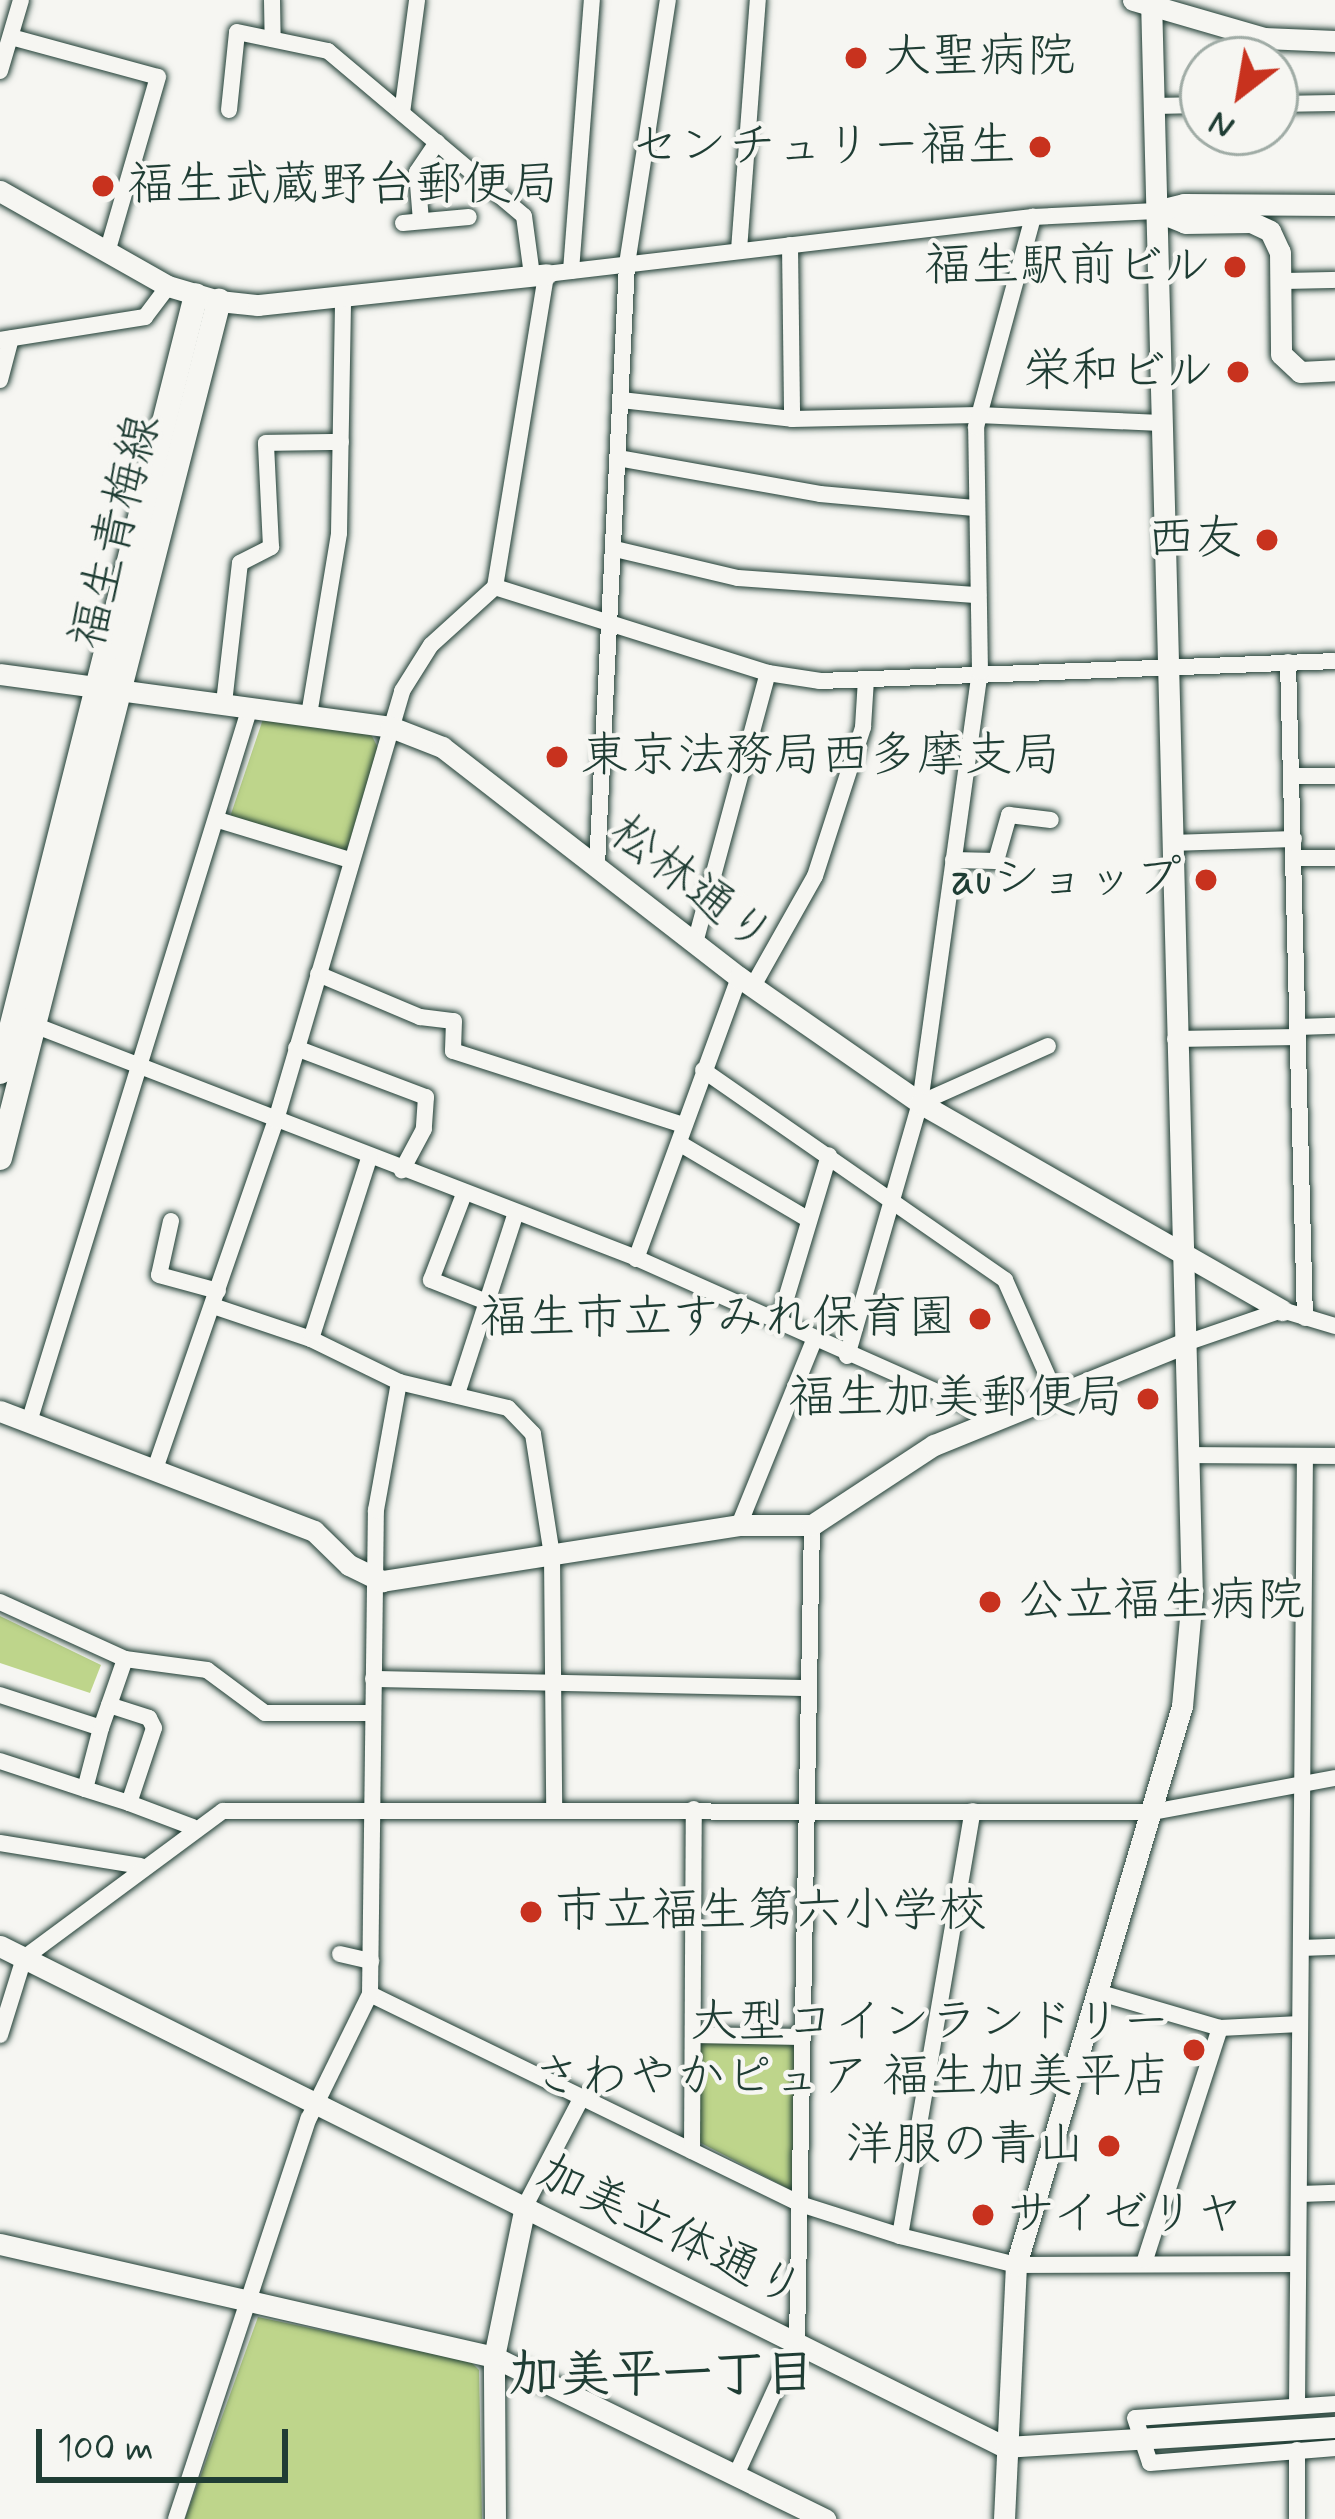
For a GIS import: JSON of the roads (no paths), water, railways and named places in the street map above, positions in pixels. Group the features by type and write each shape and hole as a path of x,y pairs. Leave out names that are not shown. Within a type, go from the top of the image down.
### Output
{"main road":[{"name":"福生青梅線","path":"16,1019 95,784 109,688 207,298"},
{"path":"0,1072 109,688"},
{"path":"0,1158 16,1019"}],"street":[{"path":"0,71 21,0"},
{"path":"272,0 273,39"},
{"path":"402,112 417,0"},
{"path":"571,271 592,0"},
{"path":"596,865 627,264 668,0"},
{"path":"739,250 758,0"},
{"path":"1004,2519 1016,2265 1182,1706 1192,1597 1180,1345 1154,106 1145,2 1264,38 1335,41"},
{"path":"155,1469 276,1120 391,727 419,658 495,586 539,275 524,216 328,52 236,32 229,110"},
{"path":"11,37 158,76 106,252"},
{"path":"1299,104 1335,104"},
{"path":"1154,106 1179,105"},
{"path":"436,142 417,172 412,222 469,217"},
{"path":"0,191 168,286 207,298 344,295 1033,217 1156,211 1184,204 1335,205"},
{"path":"1156,211 1185,223 1260,226 1277,241 1282,354 1300,372 1335,370"},
{"path":"848,1356 920,1103 980,672 974,508 978,415 1033,217"},
{"path":"790,245 792,418"},
{"path":"1281,281 1335,280"},
{"path":"0,380 5,339 145,317 168,286"},
{"path":"309,715 339,533 344,295"},
{"path":"621,400 792,418 978,415 1161,423"},
{"path":"224,703 240,562 272,548 266,443 341,442"},
{"path":"618,458 820,494 974,508"},
{"path":"615,549 738,578 978,595"},
{"path":"495,586 610,618 768,674 866,680 1335,661"},
{"path":"1288,662 1305,1318"},
{"name":"松林通り","path":"0,674 391,727 478,770 695,943 920,1103 1180,1247 1282,1310"},
{"path":"695,943 768,674"},
{"path":"636,1259 703,1070 746,981 815,876 863,727 866,680"},
{"path":"28,1422 250,707"},
{"path":"1292,776 1335,776"},
{"path":"953,860 996,861 1009,815 1051,820"},
{"path":"218,820 350,860"},
{"path":"1171,843 1294,848 1335,858"},
{"path":"318,974 420,1017 454,1021 453,1051 681,1134 809,1220"},
{"path":"16,1019 636,1259 994,1417"},
{"path":"1175,1039 1335,1026"},
{"path":"920,1103 1048,1046"},
{"path":"296,1048 425,1097 424,1129 402,1170"},
{"path":"703,1070 1005,1280 1021,1301 1056,1395"},
{"path":"779,1322 829,1155"},
{"path":"311,1339 369,1158"},
{"path":"464,1193 431,1280 484,1301"},
{"path":"457,1394 516,1212"},
{"path":"171,1221 159,1275 399,1382 508,1408 533,1434 552,1556 554,1808"},
{"path":"0,1411 314,1531 374,1579 739,1526 812,1525 934,1445 1180,1345 1282,1310 1335,1326"},
{"path":"739,1526 814,1340"},
{"path":"176,2519 316,2104 370,1994 376,1510 399,1382"},
{"path":"1188,1455 1335,1456"},
{"path":"1297,2405 1306,1784 1305,1456"},
{"path":"736,2475 797,2342 812,1525"},
{"path":"0,1602 125,1659 207,1670 265,1713 372,1713"},
{"path":"85,1789 125,1659"},
{"path":"373,1679 806,1688"},
{"path":"0,1695 101,1729"},
{"path":"109,1705 149,1718 154,1728 129,1803"},
{"path":"0,1761 193,1826"},
{"path":"0,2035 24,1958 193,1826 250,1808 1153,1812 1335,1778"},
{"path":"692,2151 694,1809"},
{"path":"900,2236 973,1811"},
{"path":"0,1844 140,1866"},
{"name":"加美立体通り","path":"0,1946 1005,2447"},
{"path":"1302,1948 1335,1947"},
{"path":"340,1954 371,1960"},
{"path":"1097,1993 1220,2028 1300,2024"},
{"path":"370,1994 800,2204 900,2236 1016,2265 1145,2260 1296,2264"},
{"path":"1145,2260 1220,2028"},
{"path":"693,2035 802,2037"},
{"path":"495,2519 494,2357 525,2206 582,2097"},
{"path":"1301,2194 1335,2193"},
{"path":"0,2244 246,2305 494,2357 825,2519"},
{"path":"1335,2404 1135,2418 1150,2463 1335,2448"},
{"path":"1005,2447 1335,2427"},
{"path":"1297,2450 1297,2519"}],"place":[{"name":"大聖病院","path":"856,58"},
{"name":"センチュリー福生","path":"1040,147"},
{"name":"福生武蔵野台郵便局","path":"103,186"},
{"name":"福生駅前ビル","path":"1235,267"},
{"name":"栄和ビル","path":"1238,372"},
{"name":"西友","path":"1267,540"},
{"name":"東京法務局西多摩支局","path":"557,757"},
{"name":"auショップ","path":"1206,880"},
{"name":"福生市立すみれ保育園","path":"980,1319"},
{"name":"福生加美郵便局","path":"1148,1399"},
{"name":"公立福生病院","path":"990,1602"},
{"name":"市立福生第六小学校","path":"531,1912"},
{"name":"大型コインランドリー さわやかピュア 福生加美平店","path":"1194,2050"},
{"name":"洋服の青山","path":"1109,2146"},
{"name":"サイゼリヤ","path":"983,2215"}],"district":[{"name":"加美平一丁目","path":"662,2376"}]}
